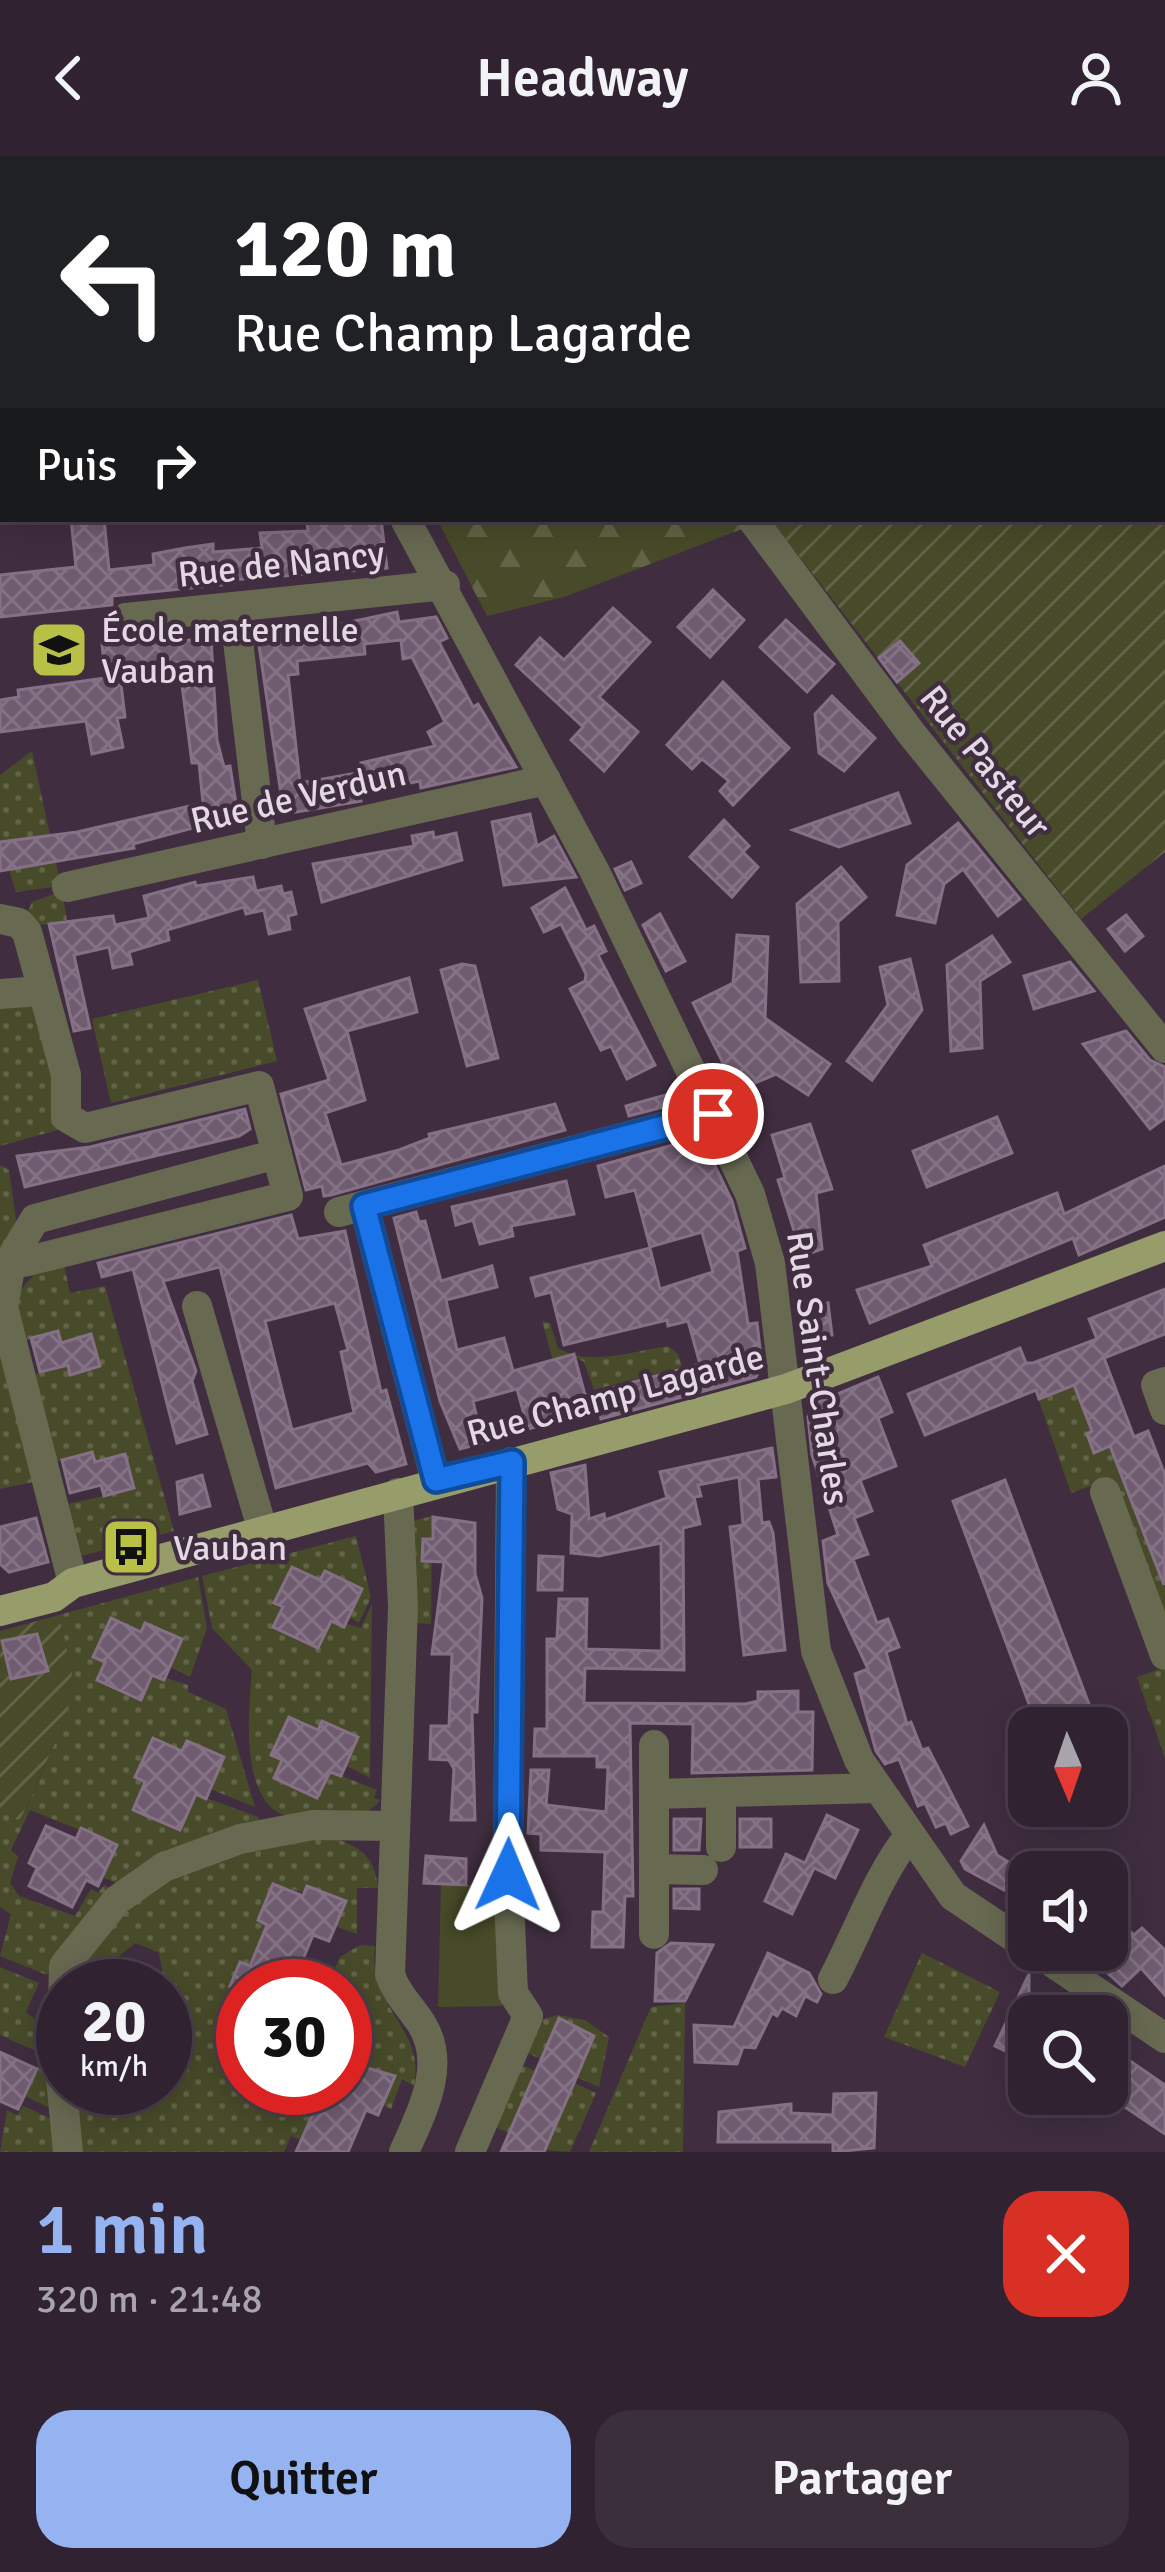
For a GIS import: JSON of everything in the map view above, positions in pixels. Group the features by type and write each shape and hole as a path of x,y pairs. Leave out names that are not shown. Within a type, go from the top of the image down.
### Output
{"main road":[{"name":"Rue Champ Lagarde","path":"1,1603 54,1597 74,1583 264,1534 436,1480 786,1389 1165,1246"}],"street":[{"name":"Rue Saint-Charles","path":"407,522 546,780 750,1194 770,1263 816,1651 845,1729 876,1788 953,1896 1008,1932"},
{"name":"Rue Pasteur","path":"754,522 911,733 1165,1048"},
{"name":"Rue de Nancy","path":"126,618 445,586"},
{"path":"234,607 262,844"},
{"name":"Rue de Verdun","path":"68,887 546,780"},
{"path":"0,919 19,923 27,932 66,1075 66,1117 76,1126 259,1086 288,1196 24,1262 12,1258"},
{"path":"0,994 40,991"},
{"path":"436,1480 352,1209 713,1114"},
{"path":"74,1583 3,1306 12,1258 35,1219 277,1154"},
{"path":"197,1306 264,1534"},
{"path":"1165,1382 1156,1385 1165,1410"},
{"path":"470,2152 527,2016 513,1993 512,1462"},
{"path":"1105,1492 1165,1655"},
{"path":"398,1493 403,1607 390,1975 398,1996 421,2023 433,2069 404,2152"},
{"path":"654,1745 654,1934"},
{"path":"654,1794 876,1788"},
{"path":"654,1869 712,1858 721,1792"},
{"path":"68,2152 61,2078 64,1966 117,1900 164,1867 240,1839 313,1826 393,1826"},
{"path":"833,1979 870,1911 886,1864 910,1835"},
{"name":"Rue Saint-Charles","path":"1066,1971 1165,2038"}],"green space":[{"path":"439,522 736,522 742,529 564,597 487,616"},
{"path":"772,522 1165,522 1165,852 1081,919"},
{"path":"32,751 50,835 0,842 0,775"},
{"path":"56,863 61,886 16,892 9,870"},
{"path":"62,891 67,920 42,925 25,918 32,902"},
{"path":"258,980 277,1061 111,1103 92,1019"},
{"path":"35,999 65,1128 0,1146 0,1001"},
{"path":"0,1165 9,1170 17,1227 0,1282"},
{"path":"64,1264 70,1293 105,1286 174,1531 82,1556 67,1504 104,1496 92,1453 55,1462 32,1375 68,1365 71,1374 100,1365 91,1334 61,1343 58,1331 22,1341 15,1296 37,1271"},
{"path":"542,1321 550,1323 558,1348 570,1354 612,1356 668,1346 678,1354 682,1367 594,1390 584,1362 577,1358 554,1364"},
{"path":"0,1357 12,1364 43,1480 0,1489"},
{"path":"1074,1385 1092,1431 1087,1434 1094,1452 1110,1446 1165,1588 1165,1623 1110,1479 1071,1493 1038,1398"},
{"path":"432,1516 431,1624 414,1623 413,1521"},
{"path":"356,1536 371,1597 359,1623 349,1617 361,1589 325,1571 320,1580 292,1567 275,1603 317,1647 327,1629 325,1617 361,1628 372,1604 370,1778 345,1765 357,1736 323,1721 318,1730 289,1717 271,1755 282,1760 274,1779 316,1798 326,1780 322,1768 377,1790 374,1798 380,1800 351,1818 285,1815 273,1809 256,1781 249,1723 252,1670 212,1628 202,1576"},
{"path":"198,1577 207,1628 190,1677 170,1667 181,1639 146,1623 141,1632 111,1618 94,1657 105,1662 97,1680 141,1699 149,1682 142,1678 145,1671 188,1685 188,1692 226,1709 255,1807 210,1789 187,1742 182,1751 153,1739 135,1777 145,1782 133,1810 180,1830 192,1801 187,1791 258,1817 261,1826 124,1886 102,1877 117,1845 30,1810 11,1850 18,1857 10,1883 19,1896 75,1916 91,1889 98,1893 104,1885 118,1893 76,1933 58,1959 36,1959 36,1971 0,1956 11,1914 0,1907 0,1810 21,1820 68,1713 72,1672 59,1615"},
{"path":"59,1615 72,1672 68,1713 20,1821 0,1810 0,1631"},
{"path":"1165,1667 1165,1758 1137,1677"},
{"path":"317,1835 350,1844 372,1865 378,1888 357,1888 357,1934 335,1926 345,1901 308,1886 304,1893 273,1884 258,1920 267,1925 253,1959 216,1959 216,2115 312,2115 301,2140 291,2136 284,2152 75,2152 72,2115 192,2115 192,1959 160,1959 159,1953 136,1943 115,1959 79,1959 89,1939 198,1857"},
{"path":"441,1884 503,1885 502,2006 438,2007"},
{"path":"360,1945 375,1946 379,1986 412,2048 414,2086 402,2079 391,2109 383,2105 394,2076 372,2072 372,1959 340,1957"},
{"path":"922,1953 1000,1992 965,2067 884,2037"},
{"path":"0,1967 36,1982 26,2012 36,2020 36,2051 0,2035"},
{"path":"685,2003 683,2152 589,2152 651,2007"},
{"path":"558,2015 585,2020 609,2037 599,2087 576,2077 582,2029 559,2018 541,2059 520,2050 540,2020"},
{"path":"516,2063 536,2071 509,2133 490,2125"},
{"path":"36,2070 36,2101 25,2096"},
{"path":"574,2083 596,2093 570,2152 545,2150"},
{"path":"23,2106 57,2121 63,2152 0,2152 7,2110 17,2115"}],"building":[{"path":"71,522 104,522 109,570 154,565 153,554 185,548 213,544 213,552 262,548 260,533 308,531 307,522 381,522 387,568 231,580 231,584 112,596 112,605 0,617 0,575 76,567"},
{"path":"713,590 744,620 710,657 678,627"},
{"path":"613,608 650,642 599,697 638,732 604,771 571,740 583,727 516,665 540,638 564,660"},
{"path":"397,612 399,622 436,617 447,638 439,642 473,707 478,704 516,767 421,788 420,781 360,793 361,801 291,813 283,808 257,632 263,626 331,626","holes":["401,640 403,659 412,657 445,722 428,732 435,746 361,763 363,772 300,783 288,675 298,674 297,661 365,654 364,644"]},
{"path":"786,620 834,664 807,692 760,647"},
{"path":"161,637 162,643 211,638 217,740 224,767 230,766 238,816 133,844 134,848 0,871 0,842 77,832 203,803 199,763 192,763 179,662 104,666 102,644"},
{"path":"900,641 919,663 897,682 879,658"},
{"path":"120,676 125,717 117,718 123,747 92,754 86,721 0,732 0,700 19,697 18,690"},
{"path":"723,682 789,748 733,805 720,791 729,781 702,759 692,769 667,745"},
{"path":"832,696 875,738 844,771 819,753 815,714"},
{"path":"898,793 910,823 839,847 793,830"},
{"path":"530,814 537,846 554,836 576,877 504,885 492,822"},
{"path":"724,820 749,846 743,852 758,867 732,897 690,857"},
{"path":"958,823 1020,899 998,916 963,869 944,884 935,923 897,915 907,865"},
{"path":"433,832 434,838 456,833 462,860 322,902 313,864 414,846 412,836"},
{"path":"631,862 641,883 625,890 615,869"},
{"path":"841,867 866,897 838,922 839,981 801,982 797,904"},
{"path":"253,877 256,891 281,886 283,894 291,892 296,914 288,916 290,929 269,934 264,910 246,914 244,907 167,930 169,940 129,952 132,964 113,968 109,947 74,955 90,1028 74,1031 49,924 113,916 115,925 149,918 144,896 195,882 196,886"},
{"path":"565,888 586,930 594,926 606,951 598,955 655,1065 627,1079 611,1046 601,1050 570,989 585,981 586,974 561,924 544,932 532,908"},
{"path":"660,914 685,961 666,971 643,925"},
{"path":"1126,915 1143,936 1125,951 1108,929"},
{"path":"737,935 768,937 765,1018 830,1064 808,1095 776,1074 737,1091 693,1003 733,983"},
{"path":"992,936 1010,962 980,981 982,1048 951,1051 947,965"},
{"path":"910,959 922,1010 872,1080 847,1061 888,1005 880,967"},
{"path":"1070,962 1094,991 1034,1009 1024,976"},
{"path":"475,966 498,1058 467,1066 441,970"},
{"path":"409,978 417,1012 347,1031 365,1100 325,1113 341,1165 399,1150 430,1138 429,1134 555,1104 565,1130 331,1195 324,1196 322,1186 306,1190 281,1094 329,1080 305,1009"},
{"path":"1126,1031 1150,1060 1165,1067 1165,1118 1150,1129 1083,1044"},
{"path":"676,1092 679,1103 629,1116 626,1106"},
{"path":"245,1109 250,1129 239,1136 25,1187 17,1156 90,1147"},
{"path":"997,1117 1012,1153 927,1187 913,1151"},
{"path":"810,1124 832,1189 816,1193 822,1249 802,1256 778,1180 785,1178 772,1135"},
{"path":"701,1137 732,1201 745,1248 737,1251 748,1324 757,1323 762,1365 756,1377 601,1419 599,1411 528,1429 517,1389 473,1401 483,1443 460,1449 440,1401 394,1218 416,1212 419,1222 425,1221 441,1281 492,1266 497,1287 446,1300 457,1350 504,1338 513,1371 574,1354 585,1395 700,1364 688,1321 668,1326 667,1320 564,1345 551,1292 536,1296 531,1278 650,1248 660,1289 713,1272 702,1232 650,1247 635,1190 606,1197 598,1166"},
{"path":"1165,1166 1165,1217 1079,1255 1073,1238 870,1323 857,1290 932,1266 924,1245 1057,1193 1064,1214"},
{"path":"566,1181 574,1214 511,1226 513,1236 480,1244 473,1220 456,1225 452,1207"},
{"path":"291,1215 298,1239 345,1231 381,1392 386,1390 406,1464 376,1472 368,1463 276,1488 220,1267 163,1281 196,1371 192,1381 207,1434 177,1443 133,1269 102,1277 98,1263","holes":["335,1303 348,1350 341,1352 354,1413 292,1430 265,1321"]},
{"path":"1165,1289 1165,1334 1104,1358 1134,1437 1148,1431 1165,1475 1164,1585 1110,1446 1094,1453 1087,1434 1092,1431 1074,1385 1039,1399 1036,1390 925,1435 908,1394 1020,1348 1026,1363 1033,1363 1097,1339 1089,1319"},
{"path":"828,1303 832,1335 806,1338 803,1306"},
{"path":"58,1331 61,1343 91,1334 100,1366 70,1375 68,1365 40,1372 31,1338"},
{"path":"878,1377 892,1412 878,1418 896,1466 860,1480 872,1511 854,1518 868,1554 853,1559 877,1623 888,1619 899,1647 886,1652 907,1724 911,1722 922,1750 928,1748 968,1826 951,1834 946,1823 936,1827 925,1803 918,1806 899,1759 885,1764 876,1751 855,1674 868,1669 828,1583 823,1541 838,1535 812,1455 808,1417 816,1403"},
{"path":"772,1448 776,1477 758,1479 762,1523 769,1522 773,1533 785,1650 744,1655 730,1527 743,1525 739,1477 698,1485 701,1496 694,1497 700,1524 683,1528 684,1670 585,1668 584,1703 745,1704 758,1701 758,1692 798,1691 798,1712 813,1712 812,1770 692,1773 693,1724 630,1723 633,1896 625,1896 623,1947 592,1947 593,1912 603,1912 605,1852 541,1850 541,1834 528,1833 531,1770 549,1770 546,1805 606,1812 608,1767 597,1767 597,1756 534,1756 535,1729 547,1729 547,1639 557,1639 559,1599 587,1599 586,1649 662,1651 661,1543 599,1556 571,1553 572,1514 558,1509 551,1473 585,1465 589,1519 604,1514 605,1520 667,1498 660,1472"},
{"path":"92,1452 95,1462 125,1454 134,1488 104,1496 101,1485 70,1493 62,1460"},
{"path":"202,1475 210,1506 180,1514 177,1482"},
{"path":"1005,1480 1090,1707 1030,1707 953,1501"},
{"path":"433,1517 475,1523 475,1574 482,1598 477,1712 472,1712 475,1820 451,1820 454,1769 449,1760 430,1759 431,1726 449,1726 452,1654 432,1654 444,1562 422,1561 423,1539 433,1539"},
{"path":"36,1518 48,1562 9,1572 0,1564 0,1527"},
{"path":"539,1556 563,1557 562,1590 538,1590"},
{"path":"292,1567 320,1580 325,1571 362,1589 344,1627 331,1621 318,1648 273,1627 283,1607 274,1603"},
{"path":"111,1618 141,1632 145,1623 182,1639 164,1680 152,1675 141,1700 97,1680 105,1662 93,1657"},
{"path":"37,1634 48,1671 11,1679 2,1641"},
{"path":"289,1717 318,1730 322,1721 358,1737 341,1776 330,1772 317,1798 274,1778 282,1760 271,1755"},
{"path":"153,1738 182,1751 187,1741 224,1757 206,1799 196,1794 180,1830 133,1810 145,1782 135,1777"},
{"path":"827,1815 858,1830 835,1878 814,1868 792,1914 765,1901 786,1854 805,1863"},
{"path":"674,1819 701,1819 699,1850 674,1850"},
{"path":"740,1819 771,1819 771,1847 740,1847"},
{"path":"984,1825 997,1855 1008,1862 1008,1884 1004,1890 965,1869 961,1861"},
{"path":"46,1826 76,1839 81,1828 117,1845 98,1886 86,1880 72,1907 29,1886 37,1868 29,1863"},
{"path":"426,1856 466,1859 466,1885 424,1883"},
{"path":"273,1884 303,1896 307,1886 346,1901 329,1941 313,1935 303,1959 253,1959 267,1925 258,1920"},
{"path":"674,1889 699,1889 699,1909 674,1908"},
{"path":"1142,1928 1165,1950 1165,1995 1141,1968 1122,1986 1105,1971 1128,1971 1128,1929 1134,1935"},
{"path":"671,1943 713,1945 685,2001 655,2001 657,1953"},
{"path":"768,1953 809,1973 821,1994 817,2002 805,1996 796,2016 782,2008 777,2016 772,2013 755,2048 743,2047 737,2064 695,2062 694,2025 734,2027"},
{"path":"1029,1974 1031,1995 1019,1995"},
{"path":"559,2018 594,2036 574,2083 544,2152 501,2152"},
{"path":"1008,2018 1008,2052 995,2046"},
{"path":"0,2052 36,2071 18,2109 0,2101"},
{"path":"1128,2059 1165,2085 1165,2134 1128,2109"},
{"path":"372,2069 395,2076 378,2115 372,2112"},
{"path":"876,2093 874,2148 833,2152 833,2142 718,2142 719,2112 791,2104 791,2113 833,2115 834,2094"},
{"path":"312,2115 364,2115 348,2152 296,2152"}],"place":[{"name":"École maternelle Vauban","path":"59,650"},
{"name":"Vauban","path":"131,1547"}],"route":[{"path":"508,1875 512,1462 436,1480 364,1206 713,1114"}]}
